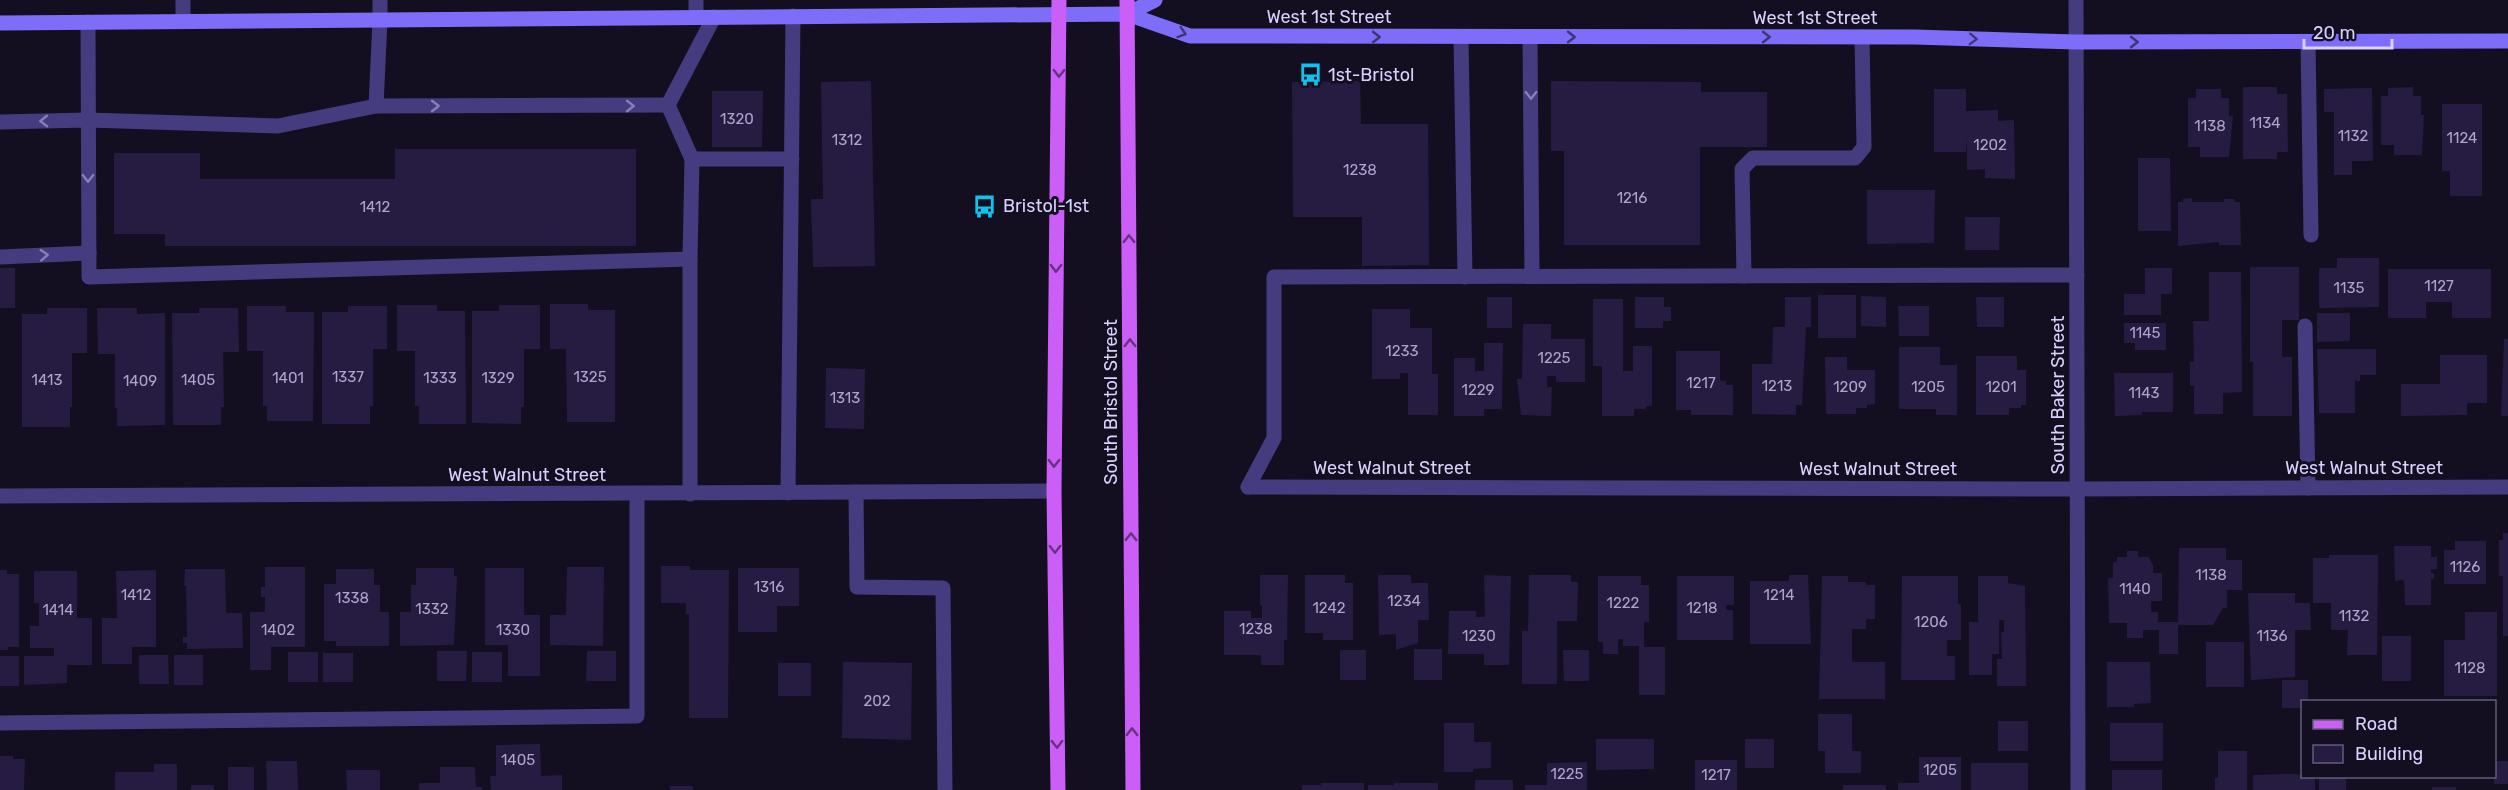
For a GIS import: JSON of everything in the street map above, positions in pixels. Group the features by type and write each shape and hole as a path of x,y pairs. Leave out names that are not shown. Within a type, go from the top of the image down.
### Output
{"main road":[{"name":"West 1st Street","path":"0,23 793,16 1059,7 1127,7 1155,0"},
{"path":"1058,790 1054,491 1059,7"},
{"name":"West 1st Street","path":"1127,7 1190,36 1862,37 2076,42 2508,41"},
{"name":"South Bristol Street","path":"1127,7 1132,790"}],"street":[{"path":"183,0 183,21"},
{"path":"376,106 380,0"},
{"path":"696,0 696,17"},
{"name":"South Baker Street","path":"2076,0 2078,790"},
{"path":"788,494 793,16"},
{"path":"668,105 714,17"},
{"path":"88,22 88,277 690,259"},
{"path":"1461,37 1466,277 2077,275"},
{"path":"1530,37 1532,276"},
{"path":"1744,276 1742,169 1753,158 1855,158 1864,147 1862,37"},
{"path":"2308,42 2311,235"},
{"path":"0,122 88,120 278,126 376,106 668,105"},
{"path":"668,105 692,159 690,494"},
{"path":"692,159 792,159"},
{"path":"0,257 88,253"},
{"name":"West Walnut Street","path":"1466,277 1274,277 1274,438 1248,487 2078,489 2508,487"},
{"path":"2306,326 2308,488"},
{"name":"West Walnut Street","path":"0,496 1054,491"},
{"path":"856,492 857,587 943,588 945,790"},
{"path":"0,723 638,716 638,494"}],"building":[{"path":"871,81 875,266 813,267 811,199 823,199 821,82"},
{"path":"1360,81 1361,124 1428,124 1429,265 1362,266 1362,217 1293,217 1292,82"},
{"path":"1551,81 1701,82 1701,92 1767,92 1767,147 1700,147 1700,245 1564,245 1564,151 1551,151"},
{"path":"2243,87 2277,87 2277,94 2287,94 2288,152 2277,152 2277,159 2243,159"},
{"path":"2413,87 2413,96 2421,96 2421,115 2424,115 2422,155 2394,155 2394,145 2381,145 2381,96 2388,96 2388,88"},
{"path":"2372,88 2373,161 2352,161 2352,175 2334,175 2334,112 2324,112 2324,89"},
{"path":"1934,89 1966,89 1966,111 1998,110 1998,121 2014,120 2015,179 1985,178 1985,169 1967,170 1967,139 1966,152 1934,152"},
{"path":"2196,89 2221,89 2221,98 2229,98 2229,116 2233,116 2229,157 2200,157 2200,147 2188,147 2188,98 2196,98"},
{"path":"712,91 763,91 762,147 712,147"},
{"path":"2442,104 2482,104 2482,196 2450,196 2450,171 2442,171"},
{"path":"395,149 636,149 636,246 165,246 165,234 114,234 114,153 200,153 200,179 395,179"},
{"path":"2138,158 2170,158 2171,231 2138,231"},
{"path":"1867,190 1935,190 1934,243 1867,244"},
{"path":"2192,198 2192,202 2224,202 2224,199 2234,199 2235,202 2240,202 2241,245 2219,245 2219,242 2178,246 2178,202"},
{"path":"1965,217 2000,217 1999,250 1965,250"},
{"path":"2337,258 2379,258 2379,307 2319,308 2319,268 2337,268"},
{"path":"2250,267 2299,267 2299,320 2282,320 2282,357 2292,357 2292,416 2253,416 2253,362 2250,362"},
{"path":"0,268 15,268 15,308 0,308"},
{"path":"2145,268 2172,268 2172,294 2161,294 2161,315 2124,315 2124,294 2145,294"},
{"path":"2388,269 2491,269 2491,318 2452,318 2452,302 2426,302 2426,318 2388,318"},
{"path":"2209,272 2241,272 2242,392 2223,393 2223,414 2194,414 2194,386 2190,386 2190,362 2194,362 2193,321 2209,321"},
{"path":"1818,295 1856,295 1856,338 1818,338"},
{"path":"1861,296 1886,297 1886,327 1861,326"},
{"path":"1487,297 1512,297 1512,328 1487,328"},
{"path":"1635,297 1664,297 1664,307 1671,307 1671,321 1663,321 1663,328 1635,328"},
{"path":"1785,297 1811,297 1811,327 1806,327 1802,405 1796,405 1796,415 1752,414 1752,364 1772,364 1773,327 1785,327"},
{"path":"1976,297 2004,297 2004,327 1977,327"},
{"path":"1593,299 1623,299 1623,371 1633,371 1633,346 1652,346 1652,406 1646,406 1646,409 1634,409 1634,416 1602,416 1602,366 1593,366"},
{"path":"550,304 588,304 588,310 615,310 615,422 567,422 566,349 550,349"},
{"path":"397,305 437,305 437,311 465,311 466,424 419,424 419,406 415,406 415,351 397,351"},
{"path":"499,305 540,305 540,349 524,349 524,407 521,407 521,424 472,423 472,311 499,311"},
{"path":"247,306 286,306 286,312 314,312 313,421 267,421 267,406 263,406 263,351 247,351"},
{"path":"348,306 387,306 387,349 373,349 373,406 370,406 370,424 322,424 322,312 348,312"},
{"path":"1898,306 1929,306 1929,336 1899,336"},
{"path":"47,308 87,308 87,353 72,353 70,427 22,427 22,314 47,314"},
{"path":"97,308 137,308 137,314 165,313 165,425 117,426 115,354 98,354"},
{"path":"199,308 238,308 239,352 223,352 224,407 221,407 221,425 173,425 172,313 199,313"},
{"path":"1372,309 1410,309 1410,328 1432,328 1432,374 1438,374 1438,415 1408,415 1408,373 1400,373 1400,379 1372,379"},
{"path":"2317,313 2350,313 2350,341 2317,342"},
{"path":"2124,323 2166,323 2166,350 2135,350 2135,343 2124,343"},
{"path":"1523,324 1551,324 1551,339 1585,339 1585,382 1556,382 1556,376 1547,376 1547,387 1552,387 1551,416 1521,415 1517,379 1522,379"},
{"path":"2504,339 2508,339 2508,416 2501,416"},
{"path":"1484,343 1503,343 1502,409 1484,409 1484,416 1454,416 1454,358 1475,358 1475,371 1484,371"},
{"path":"1899,347 1940,347 1940,365 1957,365 1957,415 1936,415 1936,409 1899,409"},
{"path":"2317,349 2376,349 2376,375 2360,375 2360,381 2355,381 2355,413 2319,413"},
{"path":"1676,351 1720,351 1720,381 1726,381 1726,385 1733,385 1733,415 1691,415 1691,410 1676,410"},
{"path":"2440,355 2487,355 2487,403 2467,403 2467,415 2401,416 2401,384 2440,384"},
{"path":"1976,356 2017,356 2017,370 2026,370 2026,405 2021,405 2021,408 2009,408 2009,415 1976,415"},
{"path":"1825,357 1847,357 1847,370 1875,370 1875,404 1867,405 1867,408 1856,408 1856,414 1826,414"},
{"path":"826,368 865,369 864,429 825,428"},
{"path":"2114,373 2173,373 2173,412 2142,412 2142,415 2115,416"},
{"path":"2503,533 2508,533 2508,636 2503,636 2503,576 2499,576 2499,540 2503,540"},
{"path":"2455,541 2486,541 2486,584 2444,584 2444,550 2455,550"},
{"path":"2394,546 2431,546 2431,557 2437,557 2437,569 2431,569 2434,579 2431,579 2431,605 2405,605 2404,580 2395,581"},
{"path":"2179,548 2226,548 2226,560 2242,560 2242,590 2227,590 2227,608 2223,608 2213,625 2178,625 2178,654 2159,654 2159,630 2143,630 2143,638 2127,638 2127,623 2109,623 2108,578 2113,578 2113,562 2117,562 2117,557 2127,557 2127,551 2138,551 2138,557 2149,557 2153,573 2162,573 2162,601 2151,601 2151,612 2158,612 2158,622 2178,622"},
{"path":"2329,555 2378,555 2377,655 2347,655 2348,630 2331,630 2331,603 2313,603 2313,558 2329,558"},
{"path":"661,566 690,566 690,570 729,570 728,718 689,718 689,614 686,614 686,603 661,603"},
{"path":"265,567 305,567 305,647 271,647 271,670 250,670 250,612 265,612 265,597 261,597 261,587 265,587"},
{"path":"567,567 604,567 603,646 550,645 550,615 566,615"},
{"path":"416,568 454,568 454,576 457,576 454,645 400,646 400,612 411,612 411,585 416,585"},
{"path":"485,568 524,568 524,615 540,615 540,676 508,676 508,645 485,645"},
{"path":"738,568 799,568 799,606 777,606 777,632 738,632"},
{"path":"185,569 225,569 226,613 242,613 243,648 187,649 187,643 183,643 183,637 187,637"},
{"path":"336,569 374,569 374,585 380,585 380,612 389,612 389,646 336,646 336,641 324,641 324,584 336,584"},
{"path":"0,570 7,570 7,574 19,574 19,647 8,647 8,650 0,650"},
{"path":"156,570 156,647 132,647 132,664 102,664 102,618 117,618 116,571"},
{"path":"34,571 77,571 77,618 92,618 92,665 67,665 67,683 24,685 24,656 54,656 54,648 30,648 30,626 39,626 39,603 34,603"},
{"path":"1260,575 1288,575 1287,640 1284,640 1284,665 1261,665 1261,655 1224,655 1224,611 1251,611 1251,618 1262,618"},
{"path":"1305,575 1345,575 1345,583 1353,583 1353,640 1323,640 1323,633 1305,633"},
{"path":"1378,575 1411,575 1411,583 1428,583 1429,620 1418,620 1418,643 1396,650 1396,634 1379,635"},
{"path":"1484,575 1511,576 1509,665 1484,665 1484,654 1448,654 1449,611 1476,611 1476,617 1485,617"},
{"path":"1529,575 1571,575 1571,582 1578,582 1577,621 1557,621 1557,684 1522,684 1522,631 1528,631"},
{"path":"1789,575 1808,575 1811,644 1750,644 1750,581 1789,581"},
{"path":"1598,576 1641,576 1641,585 1649,585 1649,622 1644,622 1644,647 1665,647 1665,695 1639,695 1639,646 1623,646 1623,639 1618,639 1618,654 1603,654 1603,642 1598,642"},
{"path":"1677,576 1734,576 1734,605 1726,605 1726,610 1733,610 1733,640 1677,640"},
{"path":"1822,576 1848,576 1848,582 1866,582 1866,585 1875,585 1875,619 1866,619 1866,629 1852,629 1852,662 1885,662 1885,699 1819,699"},
{"path":"1902,576 1958,576 1961,640 1947,640 1947,656 1955,656 1955,680 1901,680"},
{"path":"1978,576 2008,576 2008,583 2025,586 2026,686 1997,686 1997,659 2002,659 2001,632 2004,632 2004,620 1999,620 1999,654 1992,654 1992,675 1969,675 1969,622 1978,622"},
{"path":"2248,593 2295,593 2295,603 2310,603 2311,630 2295,630 2295,677 2251,680"},
{"path":"2465,612 2497,612 2497,696 2444,696 2444,640 2465,640"},
{"path":"2382,636 2411,636 2411,681 2382,681"},
{"path":"2206,642 2244,642 2244,687 2206,687"},
{"path":"1414,649 1442,649 1442,680 1414,680"},
{"path":"1340,650 1366,650 1366,680 1340,680"},
{"path":"1563,650 1589,650 1589,681 1564,681"},
{"path":"437,651 467,651 466,681 437,681"},
{"path":"587,651 616,651 616,681 586,681"},
{"path":"288,652 318,652 318,682 288,682"},
{"path":"472,652 502,652 502,682 472,682"},
{"path":"323,653 353,653 353,682 323,682"},
{"path":"139,655 168,655 169,684 139,684"},
{"path":"174,655 203,655 203,685 174,685"},
{"path":"0,656 19,656 19,686 0,686"},
{"path":"843,662 912,663 911,740 842,738"},
{"path":"2107,662 2150,662 2151,703 2134,704 2134,707 2107,707"},
{"path":"778,663 811,663 811,696 778,696"},
{"path":"2282,680 2308,680 2308,700 2301,700 2301,708 2282,708"},
{"path":"1818,714 1852,714 1852,751 1861,751 1861,773 1825,773 1825,751 1818,751"},
{"path":"1998,721 2028,721 2028,751 1998,751"},
{"path":"1444,723 1474,723 1474,742 1491,742 1491,768 1473,769 1473,772 1444,772"},
{"path":"2110,723 2163,723 2163,761 2110,761"},
{"path":"1596,739 1654,739 1654,769 1596,770"},
{"path":"1745,739 1774,739 1774,768 1745,768"},
{"path":"540,744 541,776 562,775 562,790 491,790 490,776 496,776 496,745"},
{"path":"2218,751 2247,751 2247,790 2215,790 2215,778 2218,778"},
{"path":"0,756 25,759 24,790 0,790"},
{"path":"1919,757 1961,757 1961,790 1898,790 1898,783 1919,783"},
{"path":"1695,760 1737,760 1737,790 1695,790"},
{"path":"266,761 297,761 298,790 267,790"},
{"path":"2496,761 2508,761 2508,784 2494,784"},
{"path":"1587,762 1587,790 1525,790 1525,785 1547,785 1547,763"},
{"path":"1971,763 2028,763 2028,790 1971,790"},
{"path":"154,764 177,764 177,790 115,790 115,772 154,772"},
{"path":"228,767 254,767 254,790 228,790"},
{"path":"440,767 475,767 476,787 482,787 482,790 419,790 419,783 440,783"},
{"path":"346,770 380,770 380,790 347,790"},
{"path":"2112,770 2162,770 2162,790 2112,790"},
{"path":"2292,774 2301,775 2301,778 2315,778 2315,790 2253,790 2253,775"},
{"path":"2319,778 2346,778 2346,790 2319,790"},
{"path":"1475,780 1513,780 1513,790 1475,790"},
{"path":"1321,783 1364,783 1364,790 1302,790 1302,785 1321,785"},
{"path":"1394,783 1438,783 1438,790 1368,790 1368,785 1394,785"},
{"path":"191,785 214,785 214,790 191,790"},
{"path":"1843,785 1886,785 1886,790 1843,790"},
{"path":"670,786 693,786 693,790 670,790"},
{"path":"2432,787 2456,787 2456,790 2432,790"}],"place":[{"name":"1st-Bristol","path":"1310,75"},
{"name":"Bristol-1st","path":"985,206"}]}
